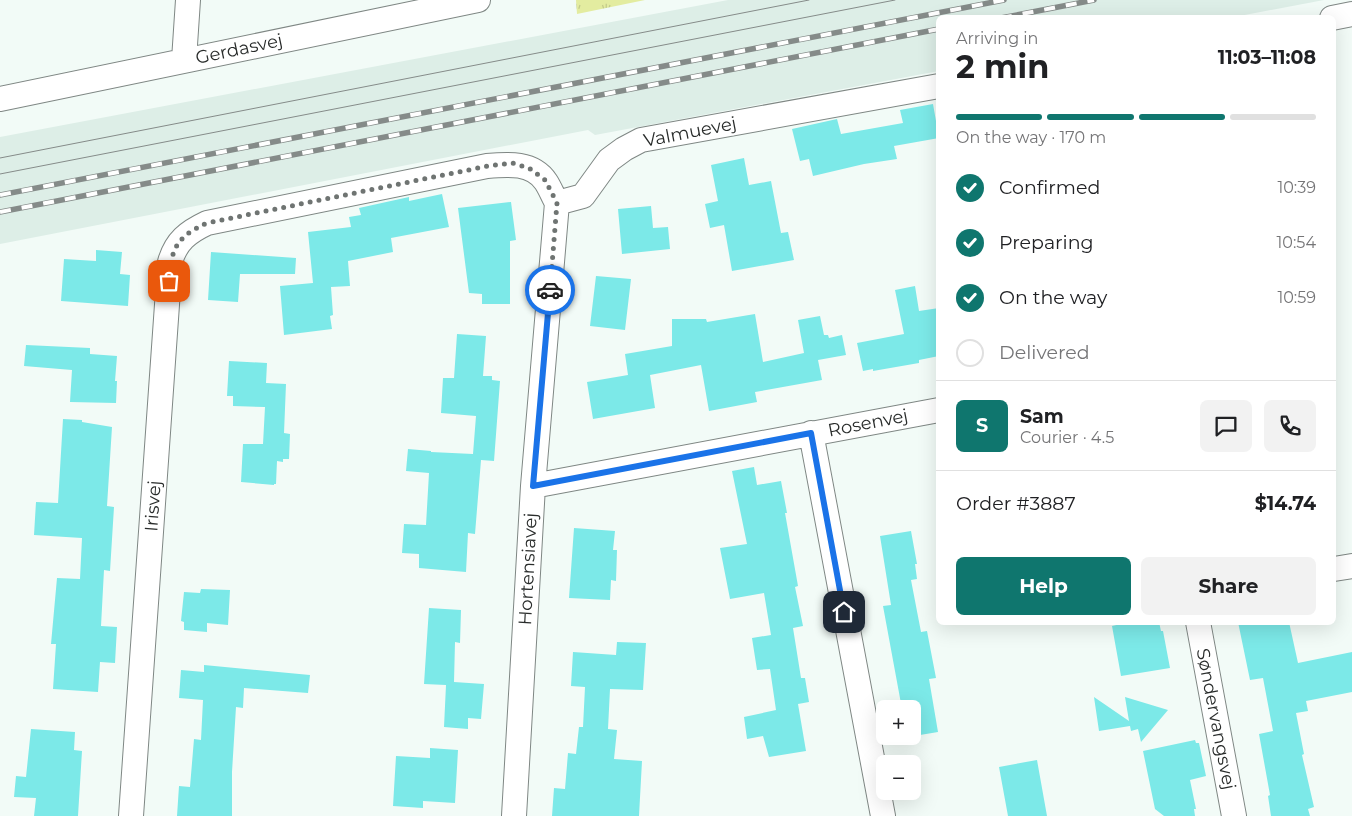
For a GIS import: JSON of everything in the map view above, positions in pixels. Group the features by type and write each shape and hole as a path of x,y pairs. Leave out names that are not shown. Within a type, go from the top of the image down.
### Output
{"street":[{"path":"184,60 188,0"},
{"name":"Gerdasvej","path":"0,98 478,0"},
{"path":"1336,17 1352,14"},
{"name":"Valmuevej","path":"557,203 583,196 609,160 624,148 641,140 936,87"},
{"name":"Irisvej","path":"131,816 170,262 173,251 179,242 187,234 202,226 218,221 488,166 512,163 529,168 545,180 557,203"},
{"name":"Hortensiavej","path":"514,816 533,486 557,203"},
{"name":"Rosenvej","path":"533,486 936,411"},
{"path":"811,433 883,816"},
{"path":"1336,569 1352,566"},
{"name":"Søndervangsvej","path":"1199,625 1234,816"}],"shaded area":[{"path":"728,0 1324,0 1245,15 936,15 936,72 595,135 588,130 0,244 0,137"}],"green space":[{"path":"576,0 645,0 577,14"}],"building":[{"path":"933,104 936,121 936,139 894,146 897,159 864,164 813,176 809,159 800,161 792,129 837,119 841,134 903,123 900,110"},
{"path":"744,158 749,185 771,181 781,233 788,232 794,260 732,271 724,225 710,228 705,204 718,201 711,165"},
{"path":"442,194 449,227 391,238 393,252 348,261 350,286 331,287 333,315 330,316 332,329 284,335 280,286 313,283 308,232 351,227 349,217 361,215 359,208 409,197 409,201"},
{"path":"511,202 516,240 510,241 510,304 482,304 482,294 469,293 458,208"},
{"path":"651,206 653,228 668,227 670,249 622,254 618,209"},
{"path":"96,250 122,252 120,274 130,275 128,306 61,301 64,259 96,261"},
{"path":"211,252 296,258 295,274 240,274 238,302 208,300"},
{"path":"596,276 631,279 625,330 590,326"},
{"path":"915,286 919,311 936,308 936,357 919,360 919,363 863,371 857,343 904,334 895,290"},
{"path":"755,314 763,362 804,353 798,320 820,316 824,335 828,335 829,338 842,335 846,355 818,360 822,380 755,392 757,402 709,411 701,365 650,375 655,408 593,419 587,382 628,375 625,354 672,346 672,319 706,319 707,322"},
{"path":"457,334 486,336 483,376 492,376 492,380 500,381 494,461 481,460 475,534 468,533 466,572 419,568 419,554 402,553 404,524 426,525 429,473 406,471 408,449 473,454 476,416 441,413 443,378 454,378"},
{"path":"26,345 90,348 90,354 117,356 116,403 70,402 72,370 24,366"},
{"path":"229,361 267,363 266,383 286,384 284,433 290,434 289,459 283,459 283,462 277,461 276,484 274,485 241,482 243,444 263,444 265,407 233,406 233,396 227,396"},
{"path":"63,419 82,420 82,422 112,427 107,506 114,507 110,571 104,570 101,626 117,627 115,663 100,662 98,692 53,689 56,644 51,644 57,578 80,579 82,538 34,535 36,502 58,503"},
{"path":"754,467 757,485 781,481 798,586 795,587 803,626 793,628 801,678 805,678 809,702 798,704 806,751 769,757 763,736 747,739 744,717 776,710 770,669 757,670 752,638 771,635 764,593 730,599 720,548 747,544 732,471"},
{"path":"574,528 615,531 613,550 617,550 616,581 611,580 610,600 569,598"},
{"path":"911,531 917,564 915,564 917,579 911,580 921,632 927,631 936,678 929,679 938,732 921,735 921,700 900,700 883,606 891,605 880,536"},
{"path":"201,589 230,590 228,625 207,623 207,632 184,630 184,622 181,621 184,592 200,593"},
{"path":"429,608 461,610 460,643 455,642 454,682 484,684 481,719 468,718 468,729 444,727 446,685 424,684"},
{"path":"1160,625 1161,631 1163,631 1170,668 1121,676 1112,626"},
{"path":"1239,625 1290,625 1298,663 1352,652 1352,692 1306,701 1308,711 1296,713 1304,754 1302,755 1314,807 1308,809 1310,816 1271,816 1268,796 1270,795 1259,734 1273,731 1263,678 1250,680"},
{"path":"617,642 646,643 643,690 610,689 608,729 617,730 614,759 642,761 639,816 552,816 554,788 565,789 568,753 576,754 579,727 583,727 585,687 571,686 573,652 616,655"},
{"path":"204,665 310,675 308,693 244,688 243,708 236,707 232,772 232,816 177,816 179,786 190,787 194,739 201,740 203,700 179,698 181,670 204,672"},
{"path":"1094,697 1129,721 1125,697 1168,710 1141,742 1138,729 1131,731 1130,726 1099,731"},
{"path":"31,729 75,732 74,750 82,751 78,816 34,816 36,798 14,797 16,776 26,777"},
{"path":"1195,740 1196,743 1199,743 1206,776 1190,780 1196,809 1194,809 1195,816 1164,816 1155,809 1143,751"},
{"path":"430,748 458,750 455,803 423,801 423,808 393,806 396,756 430,758"},
{"path":"1037,760 1047,816 1008,816 999,767"}],"tram line":[{"path":"0,158 809,0"},
{"path":"0,174 895,0"}],"railway":[{"path":"0,195 1004,0"},
{"path":"1016,15 1094,0"},
{"path":"0,212 936,30"}],"way so far":[{"path":"169,281 170,262 173,251 187,234 207,223 329,197 512,163 529,168 545,180 557,203 550,290"}],"route":[{"path":"550,290 533,486 811,433 844,612"}]}
